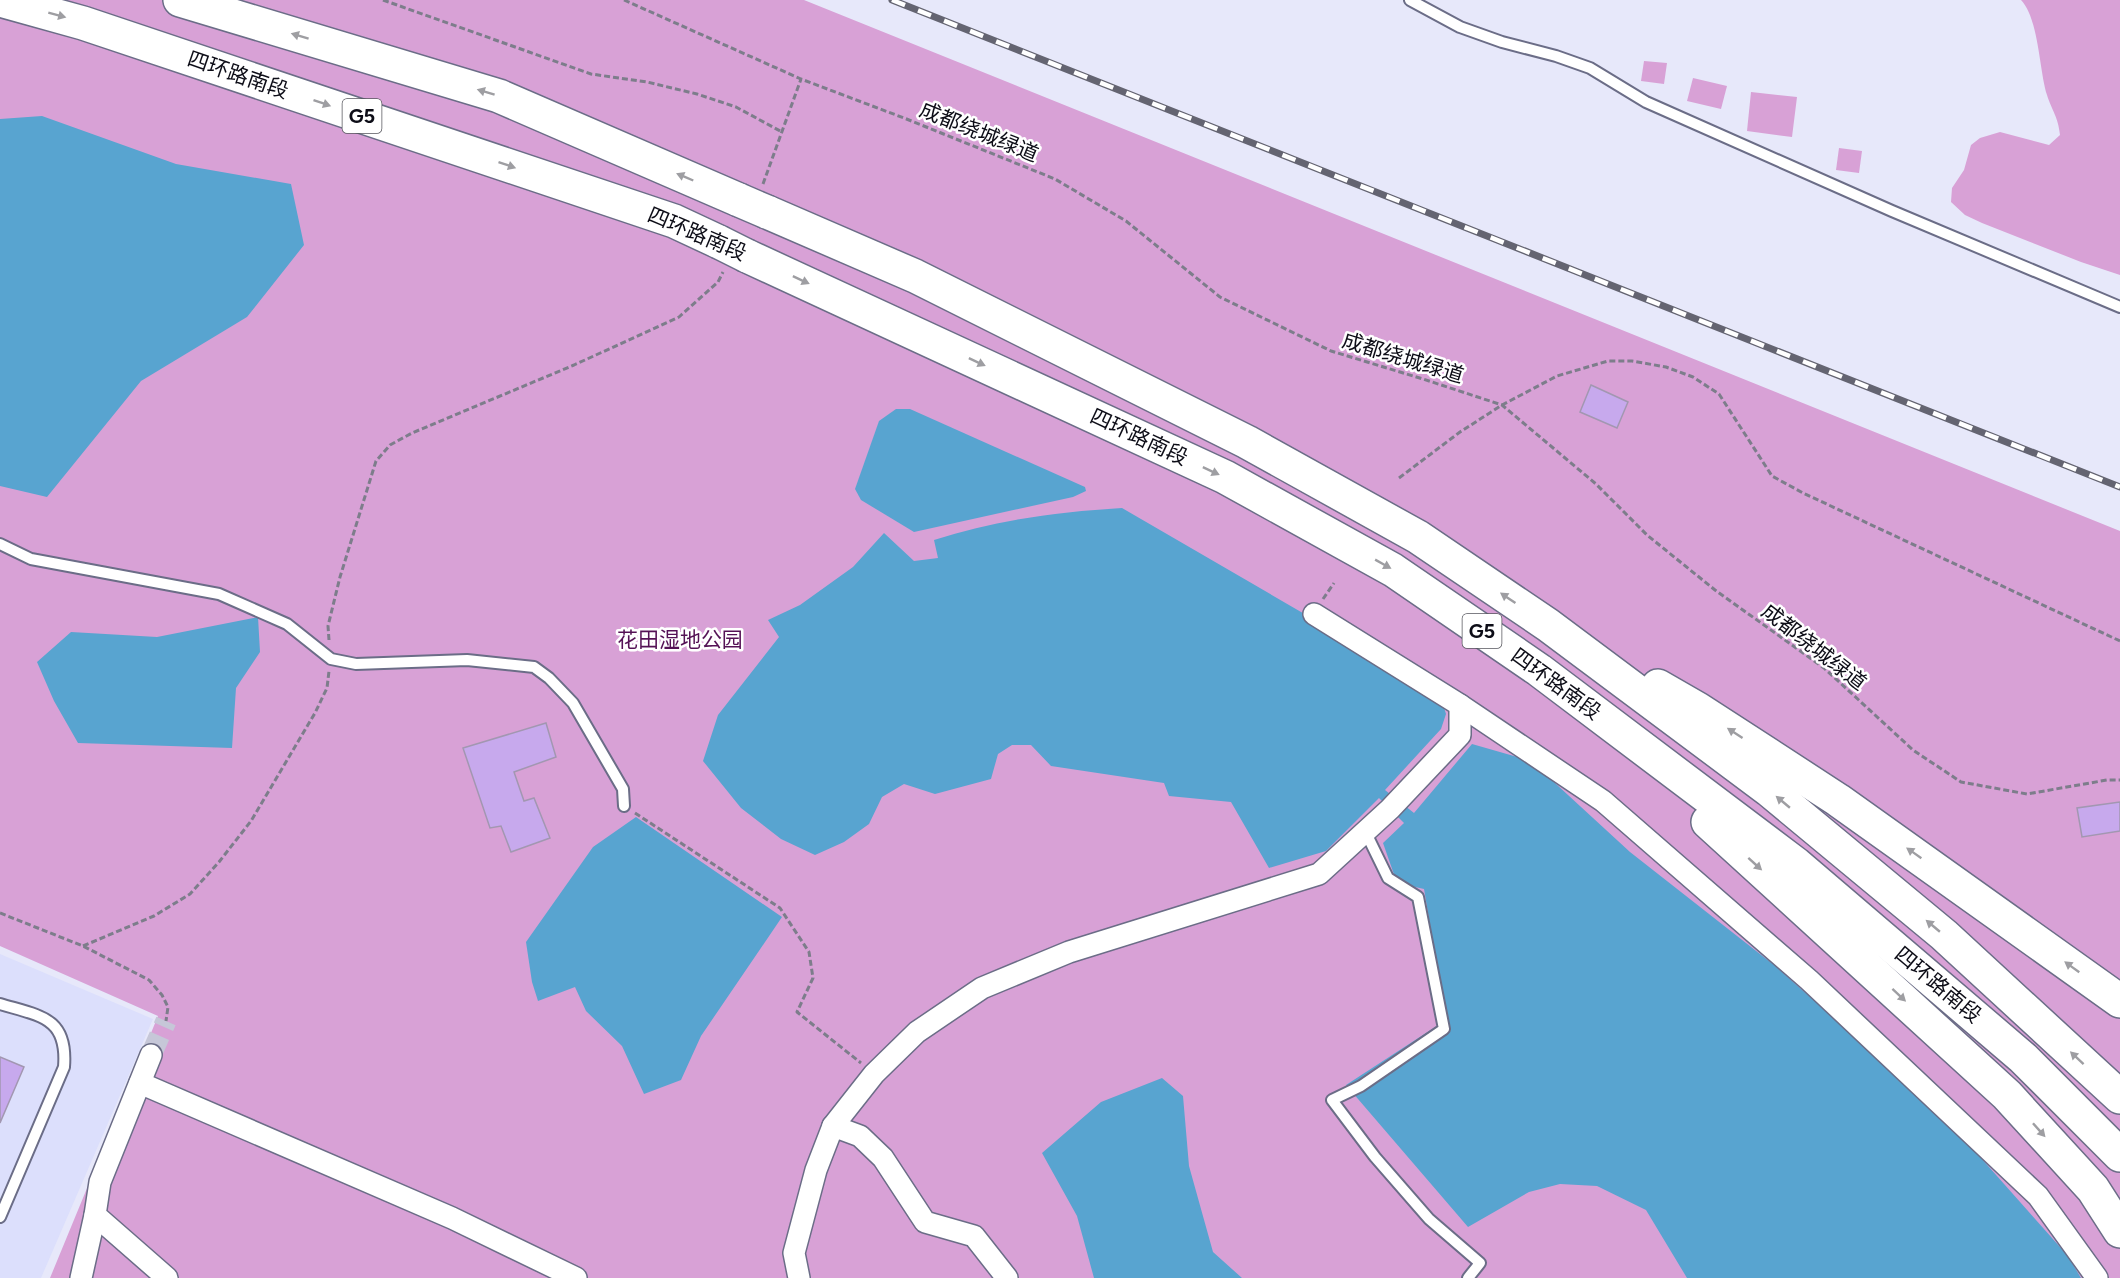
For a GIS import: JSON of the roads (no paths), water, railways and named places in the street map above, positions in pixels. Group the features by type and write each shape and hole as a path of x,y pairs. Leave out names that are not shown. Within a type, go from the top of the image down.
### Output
{"highway":[{"name":"四环路南段","path":"0,0 83,23 674,221 730,256 1225,477 1393,570 1539,670 1796,864 2023,1058 2120,1155"},
{"name":"四环路南段","path":"180,0 499,96 756,199 1248,442 1418,537 1548,625 1769,790 1944,935 2120,1097"},
{"path":"1548,625 1698,709 1828,793 1952,879 2120,1001"},
{"path":"1539,670 1812,915 2007,1095 2093,1190 2120,1231"}],"street":[{"path":"1314,614 1460,705 1603,801 1809,980 2038,1196 2097,1278"},
{"path":"799,1278 794,1253 816,1170 833,1126 874,1074 917,1032 982,988 1068,952 1319,874 1395,805 1460,735 1460,705"},
{"path":"81,1278 100,1182 151,1055"},
{"path":"140,1083 452,1218 576,1278"},
{"path":"833,1126 860,1136 883,1158 925,1222 974,1236 1007,1278"},
{"path":"95,1215 167,1278"}],"lane":[{"path":"1410,0 1461,27 1502,42 1556,56 1590,68 1646,102 1893,211 2120,307"},
{"path":"0,544 31,559 219,594 287,624 331,658 356,664 467,660 534,667 549,678 573,703 623,789 624,806"},
{"path":"1366,833 1388,878 1418,897 1444,1029 1361,1086 1332,1101 1375,1157 1429,1219 1480,1263 1468,1278"},
{"path":"0,1004 39,1016 53,1024 62,1036 65,1051 64,1067 0,1217"}],"water":[{"path":"42,116 176,164 291,184 304,245 247,317 141,381 47,497 0,486 0,119"},
{"path":"896,409 910,409 1085,487 1086,491 1073,497 914,532 861,500 855,489 879,421"},
{"path":"1122,508 1439,692 1446,714 1441,729 1385,790 1414,813 1472,744 1531,761 1630,852 1774,965 1942,1114 2068,1256 2081,1278 1687,1278 1646,1210 1597,1186 1560,1184 1529,1192 1468,1227 1346,1085 1446,1020 1424,889 1397,883 1383,843 1404,823 1379,798 1326,851 1269,868 1231,802 1169,796 1164,783 1051,766 1031,745 1012,745 998,754 991,779 935,794 904,784 882,797 869,824 844,842 815,855 781,839 741,808 703,761 718,715 779,637 768,620 800,605 853,567 884,533 914,561 938,558 934,540 980,527 1050,515"},
{"path":"258,617 260,652 236,688 232,748 78,743 54,701 37,662 71,632 157,637"},
{"path":"636,817 782,917 701,1036 681,1080 644,1094 622,1046 586,1011 575,987 538,1001 532,982 526,942 593,847"},
{"path":"1162,1078 1183,1096 1189,1166 1213,1252 1242,1278 1094,1278 1077,1216 1042,1153 1101,1102"}],"tunnel":[{"path":"151,1055 166,1021"}],"railway":[{"path":"892,0 2120,487"}],"park label":[{"name":"花田湿地公园","path":"680,640"}]}
